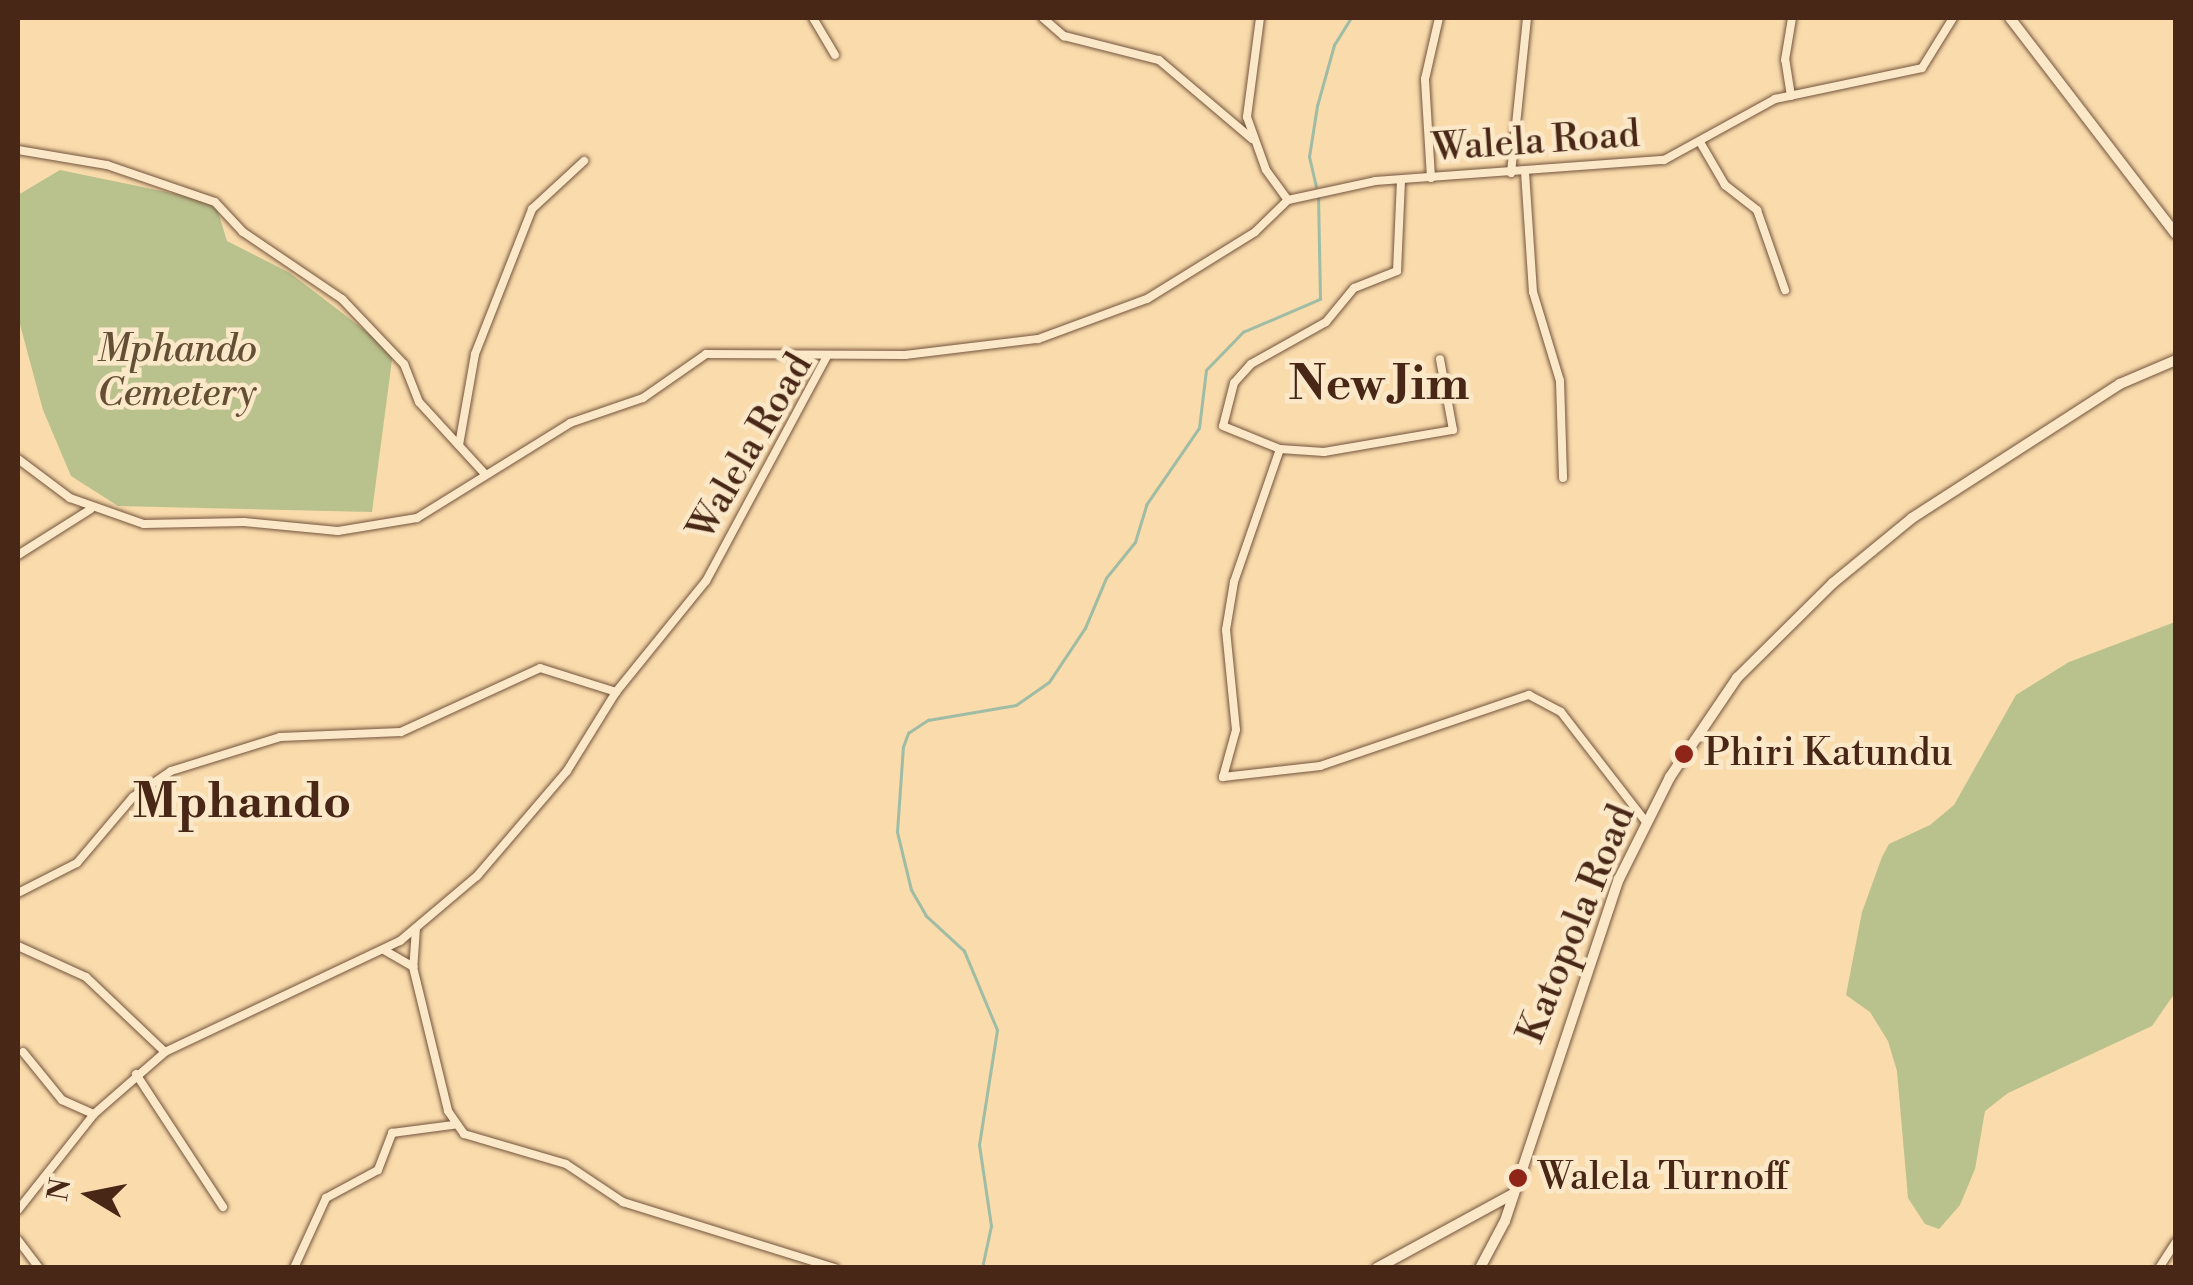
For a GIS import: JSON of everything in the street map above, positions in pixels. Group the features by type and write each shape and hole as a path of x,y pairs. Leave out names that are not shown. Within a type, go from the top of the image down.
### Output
{"street":[{"path":"813,18 835,55"},
{"path":"1043,18 1064,36 1158,60 1252,139 1288,200"},
{"path":"1252,139 1246,95 1260,18"},
{"path":"1431,178 1425,79 1439,18"},
{"path":"1511,172 1527,18"},
{"path":"1791,96 1786,60 1792,18"},
{"name":"Walela Road","path":"18,1210 94,1114 136,1074 165,1052 384,950 416,928 520,826 567,771 616,692 731,542 827,356 972,352 1091,324 1186,276 1255,232 1288,200 1401,180 1664,160 1762,104 1922,68 1953,18"},
{"path":"2010,18 2176,234"},
{"path":"1700,142 1724,185 1757,210 1785,290"},
{"path":"18,150 107,165 215,202 243,232 342,299 404,364 419,402 486,474"},
{"path":"459,444 476,354 532,210 584,161"},
{"path":"1525,172 1533,292 1560,380 1563,478"},
{"path":"1401,180 1397,271 1354,288 1326,322 1250,364 1234,382 1223,426 1280,450 1353,452 1452,430 1440,359"},
{"path":"18,459 91,508 162,526 244,522 338,531 418,518 570,423 642,398 706,354 827,356"},
{"name":"Katopola Road","path":"1480,1268 1514,1194 1602,920 1646,822 1737,678 1833,583 1962,485 2120,384 2176,360"},
{"path":"1280,450 1234,582 1226,630 1236,730 1223,777 1320,766 1529,695 1560,712 1646,822"},
{"path":"18,554 91,508"},
{"path":"18,893 77,862 134,797 170,771 280,738 401,732 540,668 616,692"},
{"path":"416,928 412,967 453,1125"},
{"path":"18,946 86,977 165,1052"},
{"path":"384,950 412,967"},
{"path":"24,1052 62,1100 94,1114"},
{"path":"136,1074 223,1207"},
{"path":"294,1268 302,1240 326,1198 378,1170 392,1133 453,1125 483,1143 566,1164 623,1202 834,1268"},
{"path":"1377,1268 1514,1194"},
{"path":"18,1240 38,1268"},
{"path":"2159,1268 2176,1242"}],"green space":[{"name":"Mphando Cemetery","path":"60,170 215,202 227,241 290,273 393,352 372,512 118,506 71,476 43,410 18,317 18,195"},
{"path":"2175,622 2175,993 2152,1026 2008,1093 1985,1111 1975,1169 1960,1205 1939,1229 1925,1224 1908,1198 1897,1071 1888,1041 1870,1012 1846,995 1862,912 1882,857 1889,844 1930,825 1954,805 2016,695 2069,662"}],"waterway":[{"path":"1316,187 1309,157 1317,106 1334,45 1351,18"},
{"path":"982,1268 991,1226 979,1145 997,1030 964,951 926,916 911,890 897,832 903,747 908,733 928,720 1016,705 1049,682 1085,628 1106,578 1135,542 1146,505 1199,428 1206,370 1243,332 1320,299 1318,198"}],"place":[{"name":"Phiri Katundu","path":"1684,754"},
{"name":"Walela Turnoff","path":"1518,1178"}],"district":[{"name":"New Jim","path":"1379,386"},
{"name":"Mphando","path":"242,804"}]}
